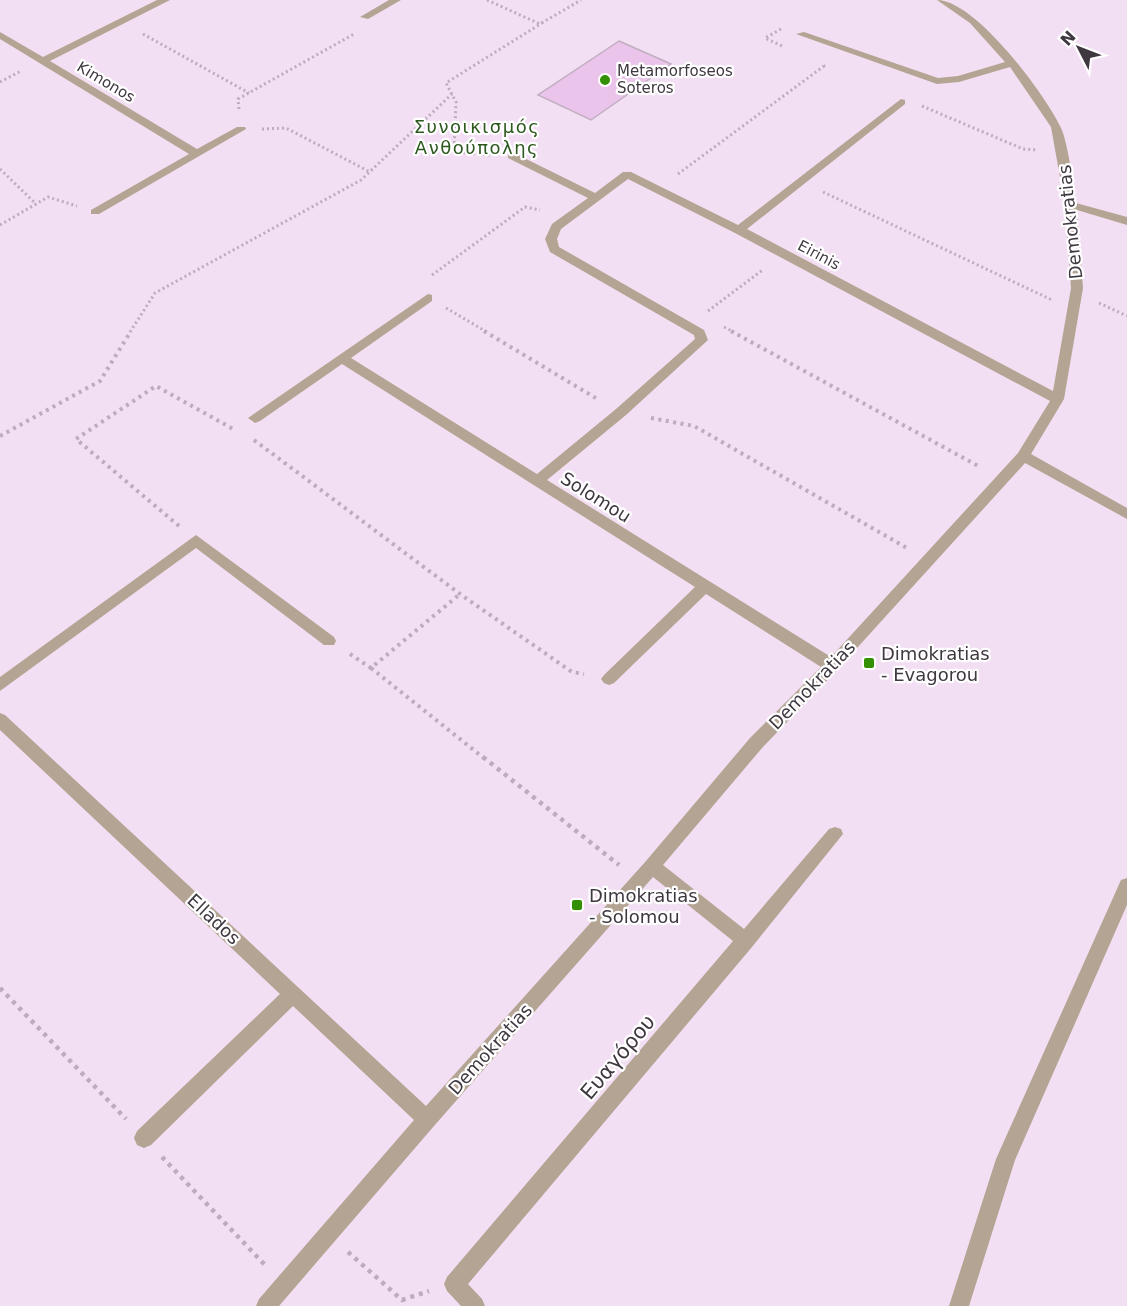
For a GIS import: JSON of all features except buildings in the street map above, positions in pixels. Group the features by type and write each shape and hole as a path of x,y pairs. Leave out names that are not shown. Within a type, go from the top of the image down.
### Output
{"street":[{"path":"42,61 121,21 143,7 165,0"},
{"path":"365,17 396,0"},
{"name":"Demokratias","path":"266,1306 427,1119 639,881 756,743 832,666 1023,456 1058,399 1077,293 1071,205 1056,128 1012,63 972,21 942,0"},
{"path":"801,34 937,81 959,79 1012,63"},
{"name":"Kimonos","path":"0,35 197,154"},
{"path":"739,230 901,102"},
{"path":"95,212 241,129"},
{"path":"512,156 595,196"},
{"name":"Eirinis","path":"688,326 554,249 551,239 556,227 569,215 627,174 739,230 1058,399"},
{"path":"1071,205 1127,221"},
{"path":"255,418 428,298"},
{"path":"537,481 621,412 702,340 700,333 688,326"},
{"name":"Solomou","path":"342,358 832,666"},
{"path":"1023,456 1127,514"},
{"path":"0,685 196,540 329,641"},
{"path":"609,678 705,586"},
{"name":"Ellados","path":"0,720 427,1119"},
{"name":"Ευαγόρου","path":"454,1284 835,834"},
{"path":"652,866 746,941"},
{"path":"959,1306 1006,1159 1127,886"},
{"path":"144,1138 293,994"},
{"path":"454,1284 475,1306"}],"path":[{"path":"487,0 542,23"},
{"path":"512,156 454,152 456,102 446,83 581,0"},
{"path":"365,17 367,26 238,99 241,129 286,128 370,172"},
{"path":"121,21 249,93"},
{"path":"784,47 765,38 786,26 801,34"},
{"path":"658,189 824,66 814,61"},
{"path":"0,435 100,381 155,293 362,180 452,94"},
{"path":"901,102 933,108 1023,149 1062,150"},
{"path":"0,169 36,204"},
{"path":"800,182 1074,309"},
{"path":"0,225 48,197 95,212"},
{"path":"569,215 525,207 422,283 428,298 621,412 694,426 928,560"},
{"path":"688,326 784,254"},
{"path":"1077,293 1127,316"},
{"path":"702,315 1002,479"},
{"path":"196,540 76,439 156,386 254,441 460,594 572,672 609,678"},
{"path":"254,441 255,418"},
{"path":"371,668 460,594"},
{"path":"329,641 371,668 639,881"},
{"path":"328,1234 402,1300 454,1284"}],"place":[{"name":"Metamorfoseos Soteros","path":"605,80"},
{"name":"Dimokratias - Evagorou","path":"869,663"},
{"name":"Dimokratias - Solomou","path":"577,905"}],"district":[{"name":"Συνοικισμός Ανθούπολης","path":"477,136"}]}
